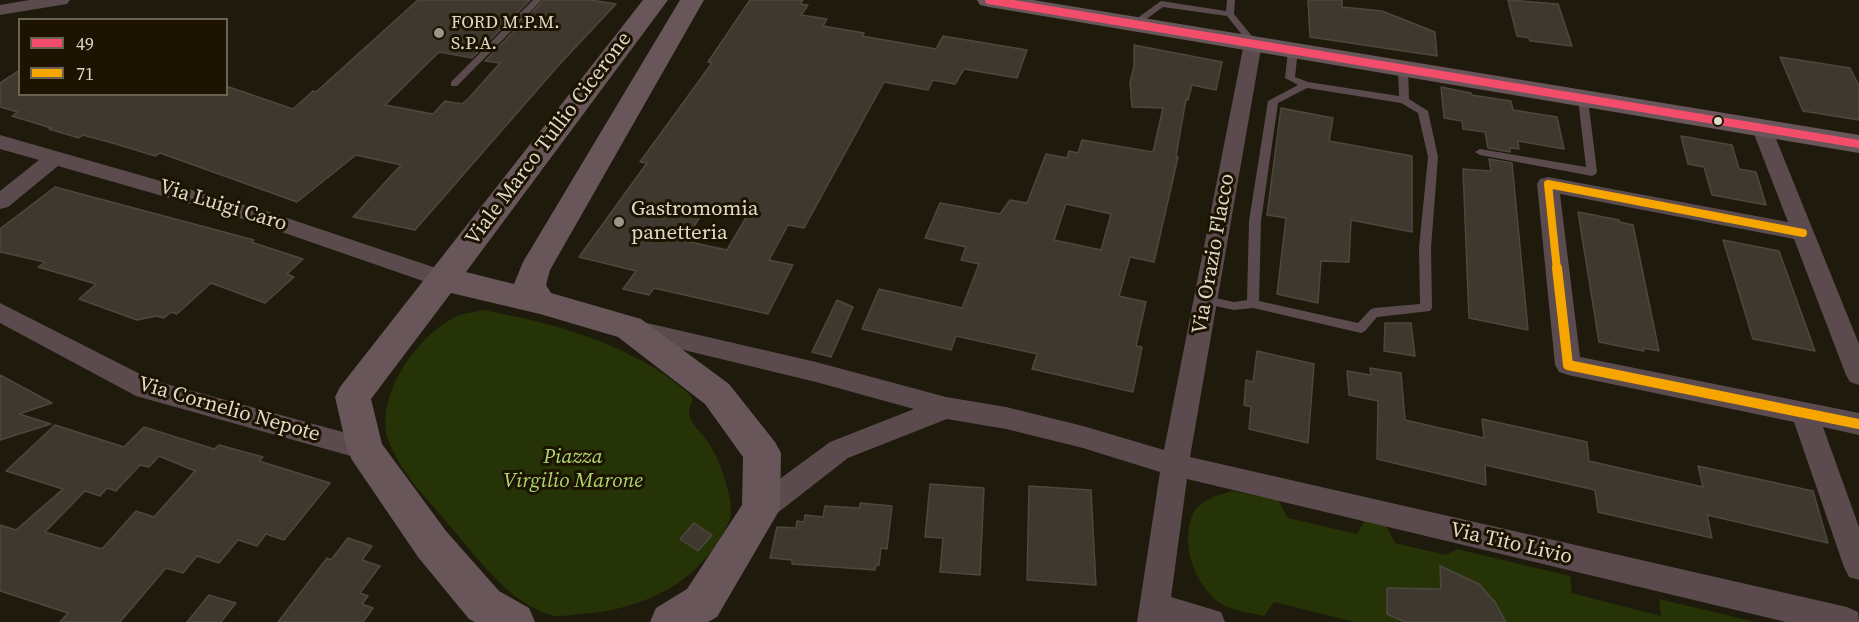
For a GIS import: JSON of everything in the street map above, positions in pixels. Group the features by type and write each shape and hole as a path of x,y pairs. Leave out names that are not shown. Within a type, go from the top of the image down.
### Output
{"street":[{"path":"0,10 61,0"},
{"name":"Viale Marco Tullio Cicerone","path":"443,279 656,0"},
{"path":"988,0 1859,144"},
{"name":"Viale Marco Tullio Cicerone","path":"540,302 530,286 534,270 690,1"},
{"name":"Via Orazio Flacco","path":"1154,615 1175,465 1253,43"},
{"path":"1762,129 1859,375"},
{"name":"Via Luigi Caro","path":"0,142 261,217 443,279"},
{"path":"0,202 56,157"},
{"path":"1803,232 1548,184 1568,364 1859,424"},
{"path":"514,622 484,605 432,544 366,449 353,397 443,279 540,302 629,328 717,394 762,453 761,509"},
{"name":"Via Cornelio Nepote","path":"0,312 145,389 366,449"},
{"name":"Via Tito Livio","path":"629,328 816,372 946,408 1006,418 1083,437 1175,465 1847,622"},
{"path":"690,616 761,509 839,450 946,408"},
{"path":"1804,412 1859,567"},
{"path":"1154,615 1210,622"}],"lane":[{"path":"454,84 538,0"},
{"path":"1230,14 1231,0"},
{"path":"1134,24 1161,2 1230,14 1253,43"},
{"path":"1206,300 1234,306 1253,304 1361,328 1374,313 1426,308 1425,248 1433,157 1423,111 1404,100 1306,85 1290,78 1293,50"},
{"path":"1403,69 1404,100"},
{"path":"1253,304 1255,221 1273,101 1306,85"},
{"path":"1480,152 1592,172 1583,99"}],"green space":[{"name":"Piazza Virgilio Marone","path":"483,310 554,326 600,341 665,375 693,399 689,410 693,424 708,442 717,458 725,479 731,511 730,519 717,543 705,559 676,585 640,602 602,612 558,616 536,609 498,581 419,490 402,467 389,442 385,425 387,406 402,369 414,352 442,325 457,316"},
{"path":"1232,491 1278,500 1288,518 1357,534 1365,520 1386,525 1395,543 1446,555 1457,549 1570,576 1572,593 1661,616 1659,599 1756,622 1355,622 1274,602 1264,616 1238,610 1223,605 1205,588 1193,565 1188,539 1189,526 1196,509 1210,499"}],"building":[{"path":"418,0 530,0 472,58 439,52 385,105 433,114 445,101 462,104 469,98 500,63 485,61 544,0 591,0 616,4 558,66 415,230 353,217 401,165 356,155 297,202 160,153 155,156 83,135 79,138 49,129 51,128 12,116 18,112 0,107 0,83 18,71 18,96 228,96 228,87 293,109 313,91 316,92"},
{"path":"750,0 803,0 800,4 808,5 801,15 827,19 823,26 864,33 862,36 936,49 943,36 1027,50 1017,78 964,69 955,84 933,80 928,90 884,82 804,228 788,225 769,260 793,265 768,314 654,288 649,295 623,289 636,271 579,257 647,163 640,162 712,63 708,62","holes":["706,207 747,216 727,250 685,241"]},
{"path":"1308,0 1342,0 1342,7 1382,11 1435,32 1437,56 1310,37"},
{"path":"1508,0 1558,4 1572,46 1530,41 1529,38 1517,36"},
{"path":"1134,45 1222,62 1216,90 1192,85 1188,100 1186,99 1176,156 1178,157 1154,262 1130,257 1119,296 1146,302 1136,346 1142,347 1133,392 1032,369 1037,354 956,336 951,350 862,329 879,289 962,308 979,264 961,260 966,247 925,238 940,203 1000,214 1010,200 1027,203 1046,154 1067,158 1069,151 1078,153 1082,140 1153,152 1163,108 1132,107 1130,83 1134,66","holes":["1066,204 1111,214 1101,250 1054,240"]},
{"path":"1780,57 1850,68 1859,86 1859,120 1803,111"},
{"path":"1441,87 1471,93 1471,95 1511,101 1513,110 1557,117 1564,149 1518,141 1519,149 1510,148 1510,152 1488,148 1485,132 1463,129 1462,121 1444,118"},
{"path":"1281,108 1333,118 1329,141 1412,156 1412,232 1351,220 1349,262 1321,261 1318,303 1277,294 1286,218 1267,215"},
{"path":"1681,136 1732,145 1739,169 1756,172 1766,205 1712,195 1704,167 1688,164"},
{"path":"1489,159 1512,163 1528,330 1469,318 1463,169 1491,171"},
{"path":"55,187 254,240 251,242 303,259 287,274 294,277 265,303 211,283 177,314 171,312 164,318 157,316 137,320 79,299 96,284 38,267 45,262 0,252 0,229"},
{"path":"1578,212 1633,225 1659,351 1643,348 1644,351 1599,342"},
{"path":"1723,240 1779,251 1815,351 1753,339"},
{"path":"837,300 853,307 831,357 812,352"},
{"path":"1385,323 1411,323 1415,356 1384,351"},
{"path":"1257,351 1314,364 1308,443 1249,429 1251,407 1244,405 1246,380 1253,382"},
{"path":"1370,368 1401,373 1405,420 1484,438 1482,419 1587,442 1589,461 1703,487 1698,466 1813,491 1828,543 1707,515 1712,538 1598,512 1595,490 1485,465 1486,485 1377,459 1378,401 1349,395 1347,371 1371,375"},
{"path":"0,375 52,403 19,414 51,424 0,440"},
{"path":"55,425 124,447 144,427 214,449 219,445 263,457 259,461 330,483 284,540 266,534 257,546 238,540 219,563 197,556 183,573 166,568 120,622 60,622 68,613 0,591 0,525 16,530 63,489 6,471","holes":["159,456 195,471 154,517 136,511 102,549 45,532 85,491 100,496 107,488 116,491 140,465 149,467"]},
{"path":"930,484 984,488 980,575 940,572 943,538 925,537"},
{"path":"1029,486 1091,490 1096,585 1027,580"},
{"path":"860,503 892,506 887,549 881,548 879,565 876,565 875,570 792,564 792,560 770,558 777,527 796,528 797,521 804,522 805,515 823,517 825,506 860,508"},
{"path":"694,523 712,535 698,551 680,539"},
{"path":"348,538 372,546 362,560 380,566 360,593 368,596 362,604 373,608 363,622 278,622 327,558 331,560"},
{"path":"1440,566 1479,584 1495,602 1506,622 1405,622 1387,614 1387,588 1441,589"},
{"path":"209,595 236,603 221,622 187,622"}],"transit line":[{"name":"49","path":"989,0 1859,144"},
{"name":"71","path":"1803,233 1548,184 1568,365 1859,424"}],"place":[{"name":"FORD M.P.M. S.P.A.","path":"439,33"},
{"name":"Gastromomia panetteria","path":"619,222"}]}
